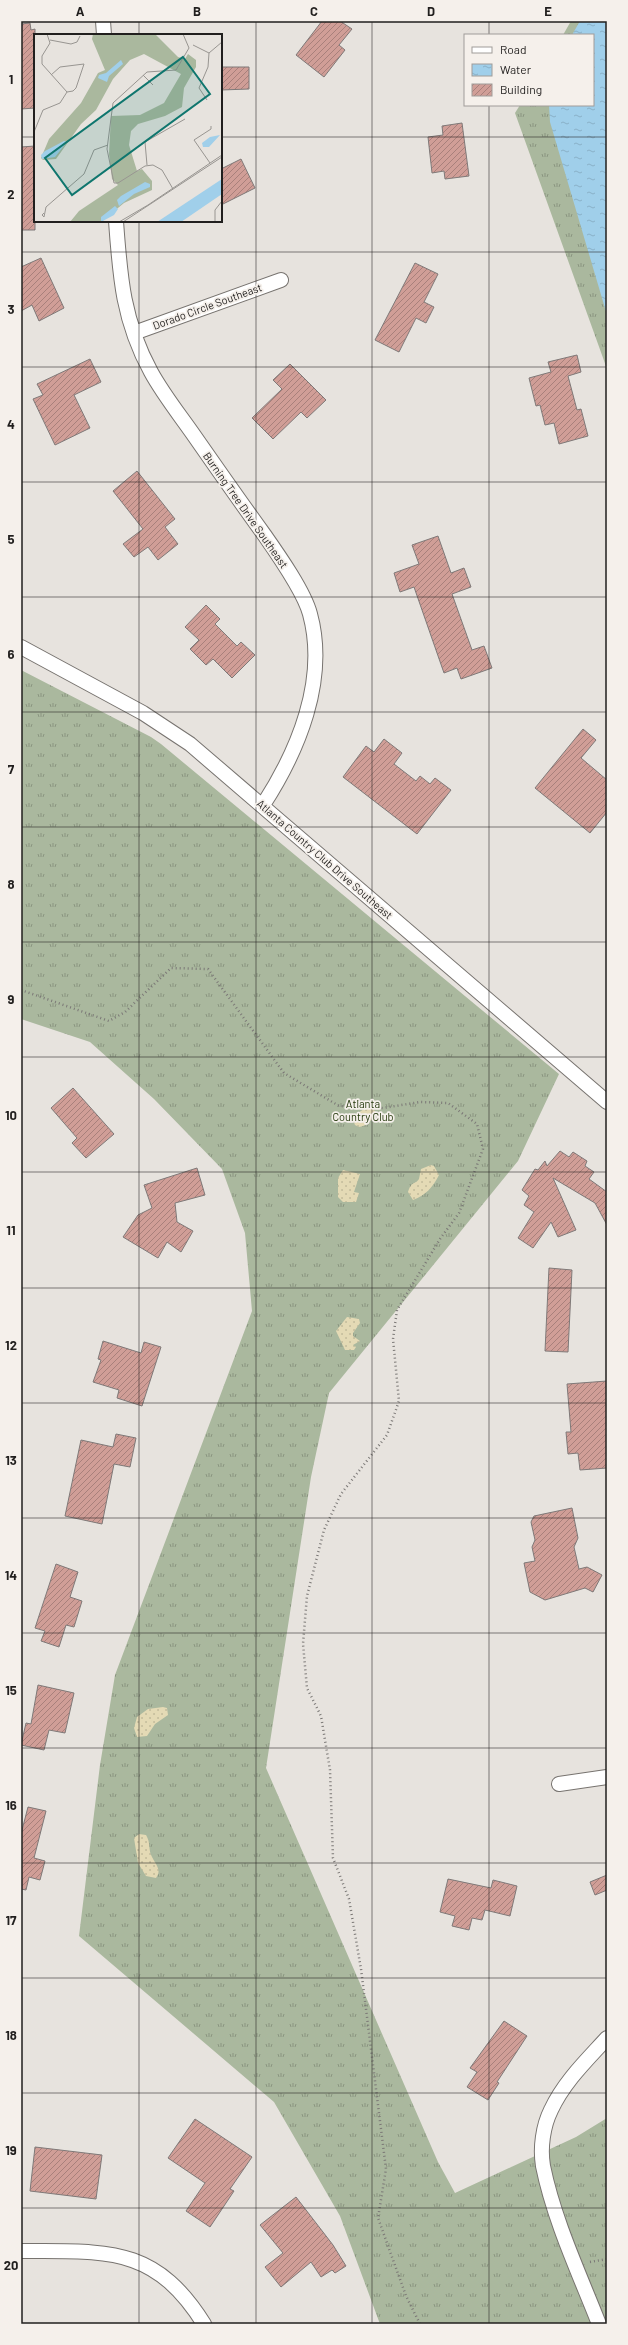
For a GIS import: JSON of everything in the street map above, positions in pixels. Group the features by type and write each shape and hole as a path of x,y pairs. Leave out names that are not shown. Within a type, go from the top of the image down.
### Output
{"street":[{"path":"103,21 104,34"},
{"name":"Burning Tree Drive Southeast","path":"116,222 120,282 134,333 151,371 276,552 310,613 315,646 314,679 308,709 280,778 263,805"},
{"name":"Dorado Circle Southeast","path":"134,333 281,280"},
{"name":"Atlanta Country Club Drive Southeast","path":"21,647 81,678 164,726 215,764 607,1102"},
{"path":"559,1784 607,1777"},
{"path":"599,2324 553,2204 543,2166 542,2147 544,2128 554,2105 577,2071 607,2038"},
{"path":"21,2251 105,2252 144,2264 176,2287 204,2324"}],"path":[{"path":"21,990 109,1021 125,1012 171,968 208,969 284,1073 339,1106 383,1108 420,1102 448,1103 477,1124 482,1149 459,1213 440,1239 397,1310 393,1339 399,1401 387,1435 340,1494 324,1530 307,1596 303,1644 307,1688 321,1716 330,1770 333,1858 349,1899 362,1969 386,2169 378,2218 406,2296 420,2324"},
{"path":"591,2261 607,2259"}],"green space":[{"path":"571,21 607,21 607,369 515,113 519,106 594,106 594,34 564,34"},
{"name":"Atlanta Country Club","path":"21,670 151,737 161,744 559,1074 518,1161 329,1393 311,1477 266,1768 438,2162 455,2193 576,2137 607,2118 607,2324 380,2324 340,2216 274,2102 79,1936 100,1765 115,1675 252,1311 245,1233 222,1169 154,1099 90,1042 21,1019"}],"sand":[{"path":"367,1107 374,1109 375,1112 371,1120 367,1124 359,1127 355,1125 352,1117"},
{"path":"431,1165 434,1166 439,1175 429,1190 422,1196 413,1200 408,1192 409,1188 419,1179 421,1169"},
{"path":"343,1170 360,1174 354,1192 359,1193 356,1202 343,1202 338,1197 338,1178"},
{"path":"347,1317 359,1319 360,1323 353,1333 353,1336 360,1341 353,1345 356,1347 354,1350 345,1350 336,1331"},
{"path":"163,1707 167,1708 168,1715 155,1724 147,1736 137,1737 134,1728 137,1717 148,1709"},
{"path":"139,1834 146,1835 148,1838 151,1854 158,1870 158,1875 156,1878 146,1876 138,1863 134,1838"}],"water":[{"path":"580,21 607,21 607,315 550,122 549,106 594,106 594,34 573,34"}],"building":[{"path":"322,21 340,21 352,29 339,45 345,50 324,77 296,55"},
{"path":"30,23 31,30 35,29 34,108 21,109 21,24"},
{"path":"222,67 249,67 249,89 222,90"},
{"path":"462,123 469,176 445,179 444,171 432,173 428,137 443,135 442,126"},
{"path":"34,146 35,230 21,230 21,147"},
{"path":"241,159 255,188 222,204 222,168"},
{"path":"41,258 64,308 39,321 32,305 21,311 21,267"},
{"path":"415,263 438,274 424,302 434,307 426,323 416,318 399,352 375,340"},
{"path":"577,355 581,372 568,376 577,410 581,409 588,436 559,444 554,423 545,425 540,405 536,406 529,378 551,372 548,362"},
{"path":"90,359 101,382 74,395 90,428 55,445 33,399 43,395 37,384"},
{"path":"290,364 326,400 307,418 301,412 273,439 252,418 282,389 273,380"},
{"path":"137,471 175,519 165,527 178,544 158,560 148,547 134,557 123,544 143,529 113,491"},
{"path":"438,536 451,573 464,568 471,587 452,594 472,650 484,646 492,668 461,679 457,668 444,673 414,587 400,592 394,573 419,564 412,545"},
{"path":"206,605 220,619 215,624 237,646 241,642 255,655 232,678 213,659 206,665 190,649 199,640 185,627"},
{"path":"583,729 596,740 581,758 607,780 607,812 590,833 535,788"},
{"path":"384,739 402,753 394,764 416,781 420,776 430,784 435,778 451,790 417,834 343,777 366,746 374,752"},
{"path":"73,1088 114,1134 86,1158 72,1143 77,1138 51,1108"},
{"path":"560,1151 569,1157 573,1152 587,1161 585,1166 594,1172 589,1179 607,1192 607,1225 595,1203 553,1178 576,1230 558,1237 551,1222 533,1248 518,1238 534,1212 524,1205 529,1196 522,1190 535,1169 538,1170 545,1161 547,1166"},
{"path":"197,1168 205,1195 175,1203 177,1222 193,1231 181,1252 167,1242 158,1258 123,1237 138,1215 152,1208 144,1185"},
{"path":"549,1268 572,1270 568,1352 545,1351"},
{"path":"103,1341 141,1353 144,1342 161,1347 142,1406 117,1398 119,1390 93,1382 101,1360 98,1359"},
{"path":"607,1381 607,1468 580,1470 578,1453 568,1454 566,1432 571,1432 567,1384"},
{"path":"116,1434 136,1438 130,1467 114,1464 102,1524 65,1516 81,1440 113,1447"},
{"path":"572,1508 578,1538 574,1547 579,1569 587,1567 602,1575 593,1592 585,1588 545,1600 530,1592 524,1563 535,1561 532,1547 535,1540 531,1522 534,1516"},
{"path":"56,1564 78,1572 70,1597 82,1601 74,1627 66,1625 59,1647 41,1641 45,1631 35,1628"},
{"path":"38,1685 74,1693 65,1733 49,1730 44,1750 21,1745 26,1723 31,1724"},
{"path":"28,1807 46,1811 34,1858 45,1861 40,1880 29,1877 26,1890 21,1889 21,1834"},
{"path":"607,1875 607,1890 595,1895 590,1882"},
{"path":"448,1879 491,1888 493,1880 517,1886 510,1916 485,1910 482,1920 472,1918 469,1930 452,1926 455,1916 440,1912"},
{"path":"504,2021 527,2036 497,2082 499,2083 488,2100 467,2087 477,2072 470,2068"},
{"path":"195,2119 252,2157 230,2189 234,2191 210,2227 186,2211 205,2183 168,2158"},
{"path":"35,2147 102,2155 96,2199 30,2191"},
{"path":"296,2197 333,2245 346,2266 335,2273 332,2270 321,2277 311,2262 281,2287 265,2267 283,2253 260,2225"}]}
